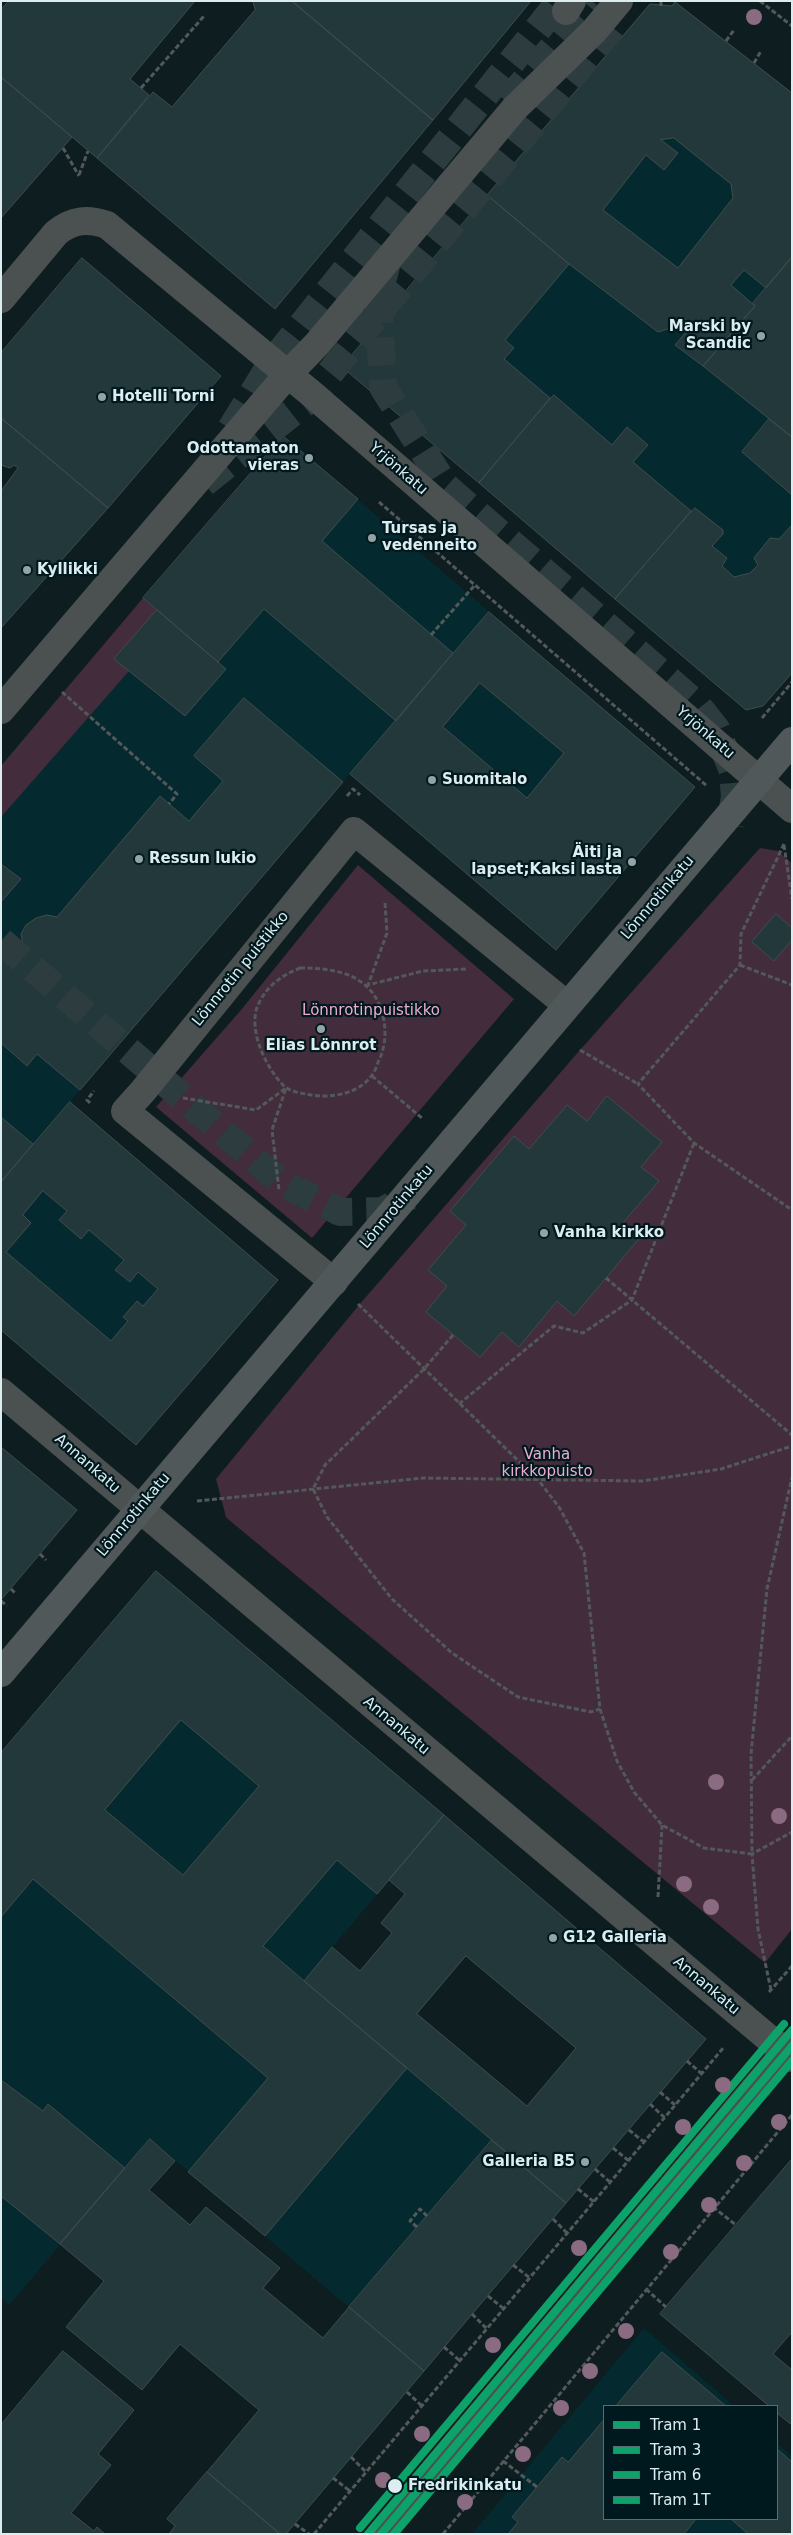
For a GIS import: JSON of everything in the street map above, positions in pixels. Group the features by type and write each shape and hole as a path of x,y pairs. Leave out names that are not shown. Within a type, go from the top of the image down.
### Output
{"main road":[{"name":"Lönnrotinkatu","path":"1,1673 792,741"}],"street":[{"path":"1,710 288,374 317,344 515,108 594,31 619,1"},
{"name":"Yrjönkatu","path":"1,299 56,233 75,222 96,221 117,232 288,374 792,809"},
{"name":"Lönnrotin puistikko","path":"334,1282 125,1111 354,831 567,1005"},
{"name":"Annankatu","path":"1,1392 746,2020 789,2051"},
{"path":"382,2534 789,2051"}],"path":[{"path":"661,1 662,6"},
{"path":"760,1 792,26"},
{"path":"142,88 204,16"},
{"path":"726,41 734,30"},
{"path":"754,63 761,51"},
{"path":"63,148 79,176 88,151"},
{"path":"377,500 705,785 735,808"},
{"path":"431,635 474,586"},
{"path":"59,690 177,794 168,804"},
{"path":"346,797 353,789 368,802"},
{"path":"638,1084 740,965 741,934 784,844 792,899"},
{"path":"368,986 387,934 382,854"},
{"path":"740,965 792,985"},
{"path":"368,986 423,971 520,967"},
{"path":"300,968 320,968 345,973 368,986 382,1012 386,1032 382,1054 372,1076 355,1089 336,1097 319,1097 286,1088 263,1059 257,1038 258,1002 283,975 300,968"},
{"path":"580,1050 638,1084 694,1143 792,1210"},
{"path":"372,1076 423,1119"},
{"path":"94,1106 86,1100 100,1085"},
{"path":"143,1091 256,1110 286,1088"},
{"path":"284,1241 272,1130 286,1088"},
{"path":"459,1404 554,1326 583,1333 632,1300 694,1143"},
{"path":"606,1278 792,1435"},
{"path":"334,1282 539,1481 559,1507 584,1553 600,1709 621,1769 634,1792 662,1825 704,1848 752,1854 792,1832"},
{"path":"313,1489 325,1465 424,1369 453,1335"},
{"path":"198,1501 423,1478 643,1482 720,1469 792,1446"},
{"path":"771,1990 758,1929 752,1854 751,1754 767,1588 792,1477"},
{"path":"313,1489 327,1517 392,1599 452,1653 518,1697 591,1712 600,1709"},
{"path":"40,1554 46,1560"},
{"path":"10,1589 16,1594"},
{"path":"1,1601 7,1606"},
{"path":"752,1780 792,1736"},
{"path":"658,1897 662,1825"},
{"path":"314,2534 792,1966"},
{"path":"787,1972 792,1976"},
{"path":"687,2061 702,2074"},
{"path":"660,2092 675,2105"},
{"path":"650,2104 665,2118"},
{"path":"443,2534 792,2116"},
{"path":"629,2130 644,2142"},
{"path":"613,2148 629,2161"},
{"path":"595,2169 611,2183"},
{"path":"578,2189 594,2202"},
{"path":"714,2208 736,2225"},
{"path":"417,2227 410,2221 420,2209 427,2216"},
{"path":"553,2219 568,2234"},
{"path":"513,2265 530,2278"},
{"path":"646,2289 666,2307"},
{"path":"488,2296 504,2309"},
{"path":"472,2314 488,2329"},
{"path":"444,2347 460,2360"},
{"path":"407,2392 422,2406"},
{"path":"351,2457 366,2472"},
{"path":"503,2461 537,2487"},
{"path":"333,2478 350,2491"},
{"path":"295,2524 309,2534"}],"shaded area":[{"path":"675,2 792,93 792,673 763,706 746,710 342,367 650,4 671,6"},
{"path":"283,436 695,787 556,950 350,774 70,1102 278,1280 136,1445 1,1330 1,765"},
{"path":"156,1571 444,1815 304,1981 566,2203 424,2371 150,2139 9,2305 1,2298 1,1753"},
{"path":"644,2328 733,2405 603,2405 603,2520 778,2520 778,2444 792,2456 792,2534 472,2534"}],"green space":[{"path":"143,598 157,610 115,659 129,671 1,817 1,766"},
{"name":"Vanha kirkkopuisto","path":"760,848 778,851 792,863 792,1929 765,1963 229,1520 226,1517 216,1479 359,1305 580,1050"},
{"name":"Lönnrotinpuistikko","path":"358,865 514,999 312,1238 156,1107 241,1010"}],"building":[{"path":"9,1 195,1 130,79 149,95 97,158 1,77 1,10"},
{"path":"253,1 292,1 433,120 275,309 97,158 153,92 172,107 255,10"},
{"path":"292,1 531,1 433,120"},
{"path":"675,2 792,93 792,257 766,288 744,270 731,285 755,306 703,366 675,345 692,325 681,316 671,328 658,332 569,264 487,195 650,4 672,6","holes":["674,138 731,184 733,198 678,268 603,210 646,155 664,170 678,153 661,140"]},
{"path":"1,77 72,137 1,218"},
{"path":"487,195 569,264 505,340 514,348 504,359 550,398 479,483 342,367"},
{"name":"Marski by Scandic","path":"792,257 792,437 703,366 755,306 753,303"},
{"name":"Hotelli Torni","path":"82,258 221,376 108,508 1,418 1,353"},
{"path":"554,395 612,445 627,427 648,445 633,462 691,511 615,599 479,483"},
{"name":"Kyllikki","path":"1,418 108,508 1,628 1,491 18,468 14,465 10,468 1,465"},
{"path":"769,419 792,437 792,495 742,452"},
{"path":"283,436 358,499 322,541 453,653 396,721 264,609 218,662 143,598"},
{"path":"695,508 723,530 723,534 712,546 727,558 722,566 734,577 750,573 758,565 754,558 770,538 779,539 792,525 792,673 763,706 746,710 615,599"},
{"path":"157,610 226,669 185,716 114,659"},
{"name":"Suomitalo","path":"489,612 695,787 556,950 350,774","holes":["480,683 564,753 527,798 443,727"]},
{"path":"244,698 343,782 80,1090 37,1054 27,1066 1,1043 1,943 20,959 25,954 21,934 26,925 36,918 47,915 57,917 160,796 189,821 223,781 194,756"},
{"path":"1,864 21,879 1,902"},
{"path":"776,914 792,928 792,940 774,961 752,942"},
{"name":"Vanha kirkko","path":"607,1096 662,1142 641,1167 659,1181 621,1225 638,1240 574,1316 557,1301 519,1347 502,1332 480,1357 426,1312 447,1286 428,1270 466,1225 450,1211 514,1136 529,1149 567,1105 587,1121"},
{"path":"70,1102 278,1280 136,1445 1,1330 1,1182","holes":["43,1191 67,1211 59,1220 81,1239 89,1230 124,1260 115,1270 130,1282 138,1272 158,1289 143,1306 137,1301 123,1317 128,1321 111,1341 6,1252 31,1223 23,1215"]},
{"path":"1,1117 33,1144 1,1182"},
{"path":"1,1447 77,1510 1,1600"},
{"path":"156,1571 444,1815 377,1894 337,1860 263,1946 407,2068 265,2236 188,2172 268,2078 33,1879 1,1917 1,1753","holes":["181,1720 259,1786 183,1875 105,1810"]},
{"path":"444,1815 706,2039 566,2203 304,1981 332,1947 360,1971 392,1933 381,1923 405,1894 389,1880","holes":["466,1956 576,2048 527,2106 417,2014"]},
{"path":"1,2080 43,2111 48,2104 125,2168 60,2244 1,2196"},
{"path":"150,2139 175,2161 149,2190 190,2225 206,2207 280,2268 263,2288 323,2338 349,2307 424,2371 286,2534 280,2534 207,2472 259,2410 180,2344 142,2390 66,2327 104,2281 60,2244"},
{"path":"492,2140 566,2203 424,2371 349,2307"},
{"path":"792,2159 792,2332 773,2354 792,2370 792,2425 778,2414 778,2405 768,2405 660,2314"},
{"path":"63,2351 134,2410 98,2454 111,2465 71,2513 94,2531 97,2527 105,2534 1,2534 1,2425"},
{"path":"662,2352 725,2405 617,2405"},
{"path":"603,2421 603,2520 695,2520 684,2534 508,2534 518,2522 512,2517 562,2457 568,2462"},
{"path":"778,2450 792,2462 792,2534 748,2534 732,2520 778,2520"},
{"path":"207,2472 280,2534 169,2534 175,2526 167,2519"}],"tunnel":[{"path":"231,429 271,364 560,1"},
{"path":"507,102 592,1"},
{"path":"204,483 307,401 612,27"},
{"path":"389,255 378,296 383,387 446,487 697,705 716,729 733,771 735,797 730,825"},
{"path":"1,941 282,1183 340,1212 383,1211 409,1196"}],"tram line":[{"name":"6","path":"360,2528 784,2024"},
{"name":"1","path":"368,2534 792,2030"},
{"name":"3","path":"381,2534 792,2046"},
{"name":"1T","path":"394,2534 792,2061"}],"place":[{"name":"Marski by Scandic","path":"761,336"},
{"name":"Hotelli Torni","path":"102,397"},
{"name":"Odottamaton vieras","path":"309,458"},
{"name":"Tursas ja vedenneito","path":"372,538"},
{"name":"Kyllikki","path":"27,570"},
{"name":"Suomitalo","path":"432,780"},
{"name":"Ressun lukio","path":"139,859"},
{"name":"Äiti ja lapset;Kaksi lasta","path":"632,862"},
{"name":"Elias Lönnrot","path":"321,1029"},
{"name":"Vanha kirkko","path":"544,1233"},
{"name":"G12 Galleria","path":"553,1938"},
{"name":"Galleria B5","path":"585,2162"},
{"name":"Fredrikinkatu","path":"395,2486"}]}
